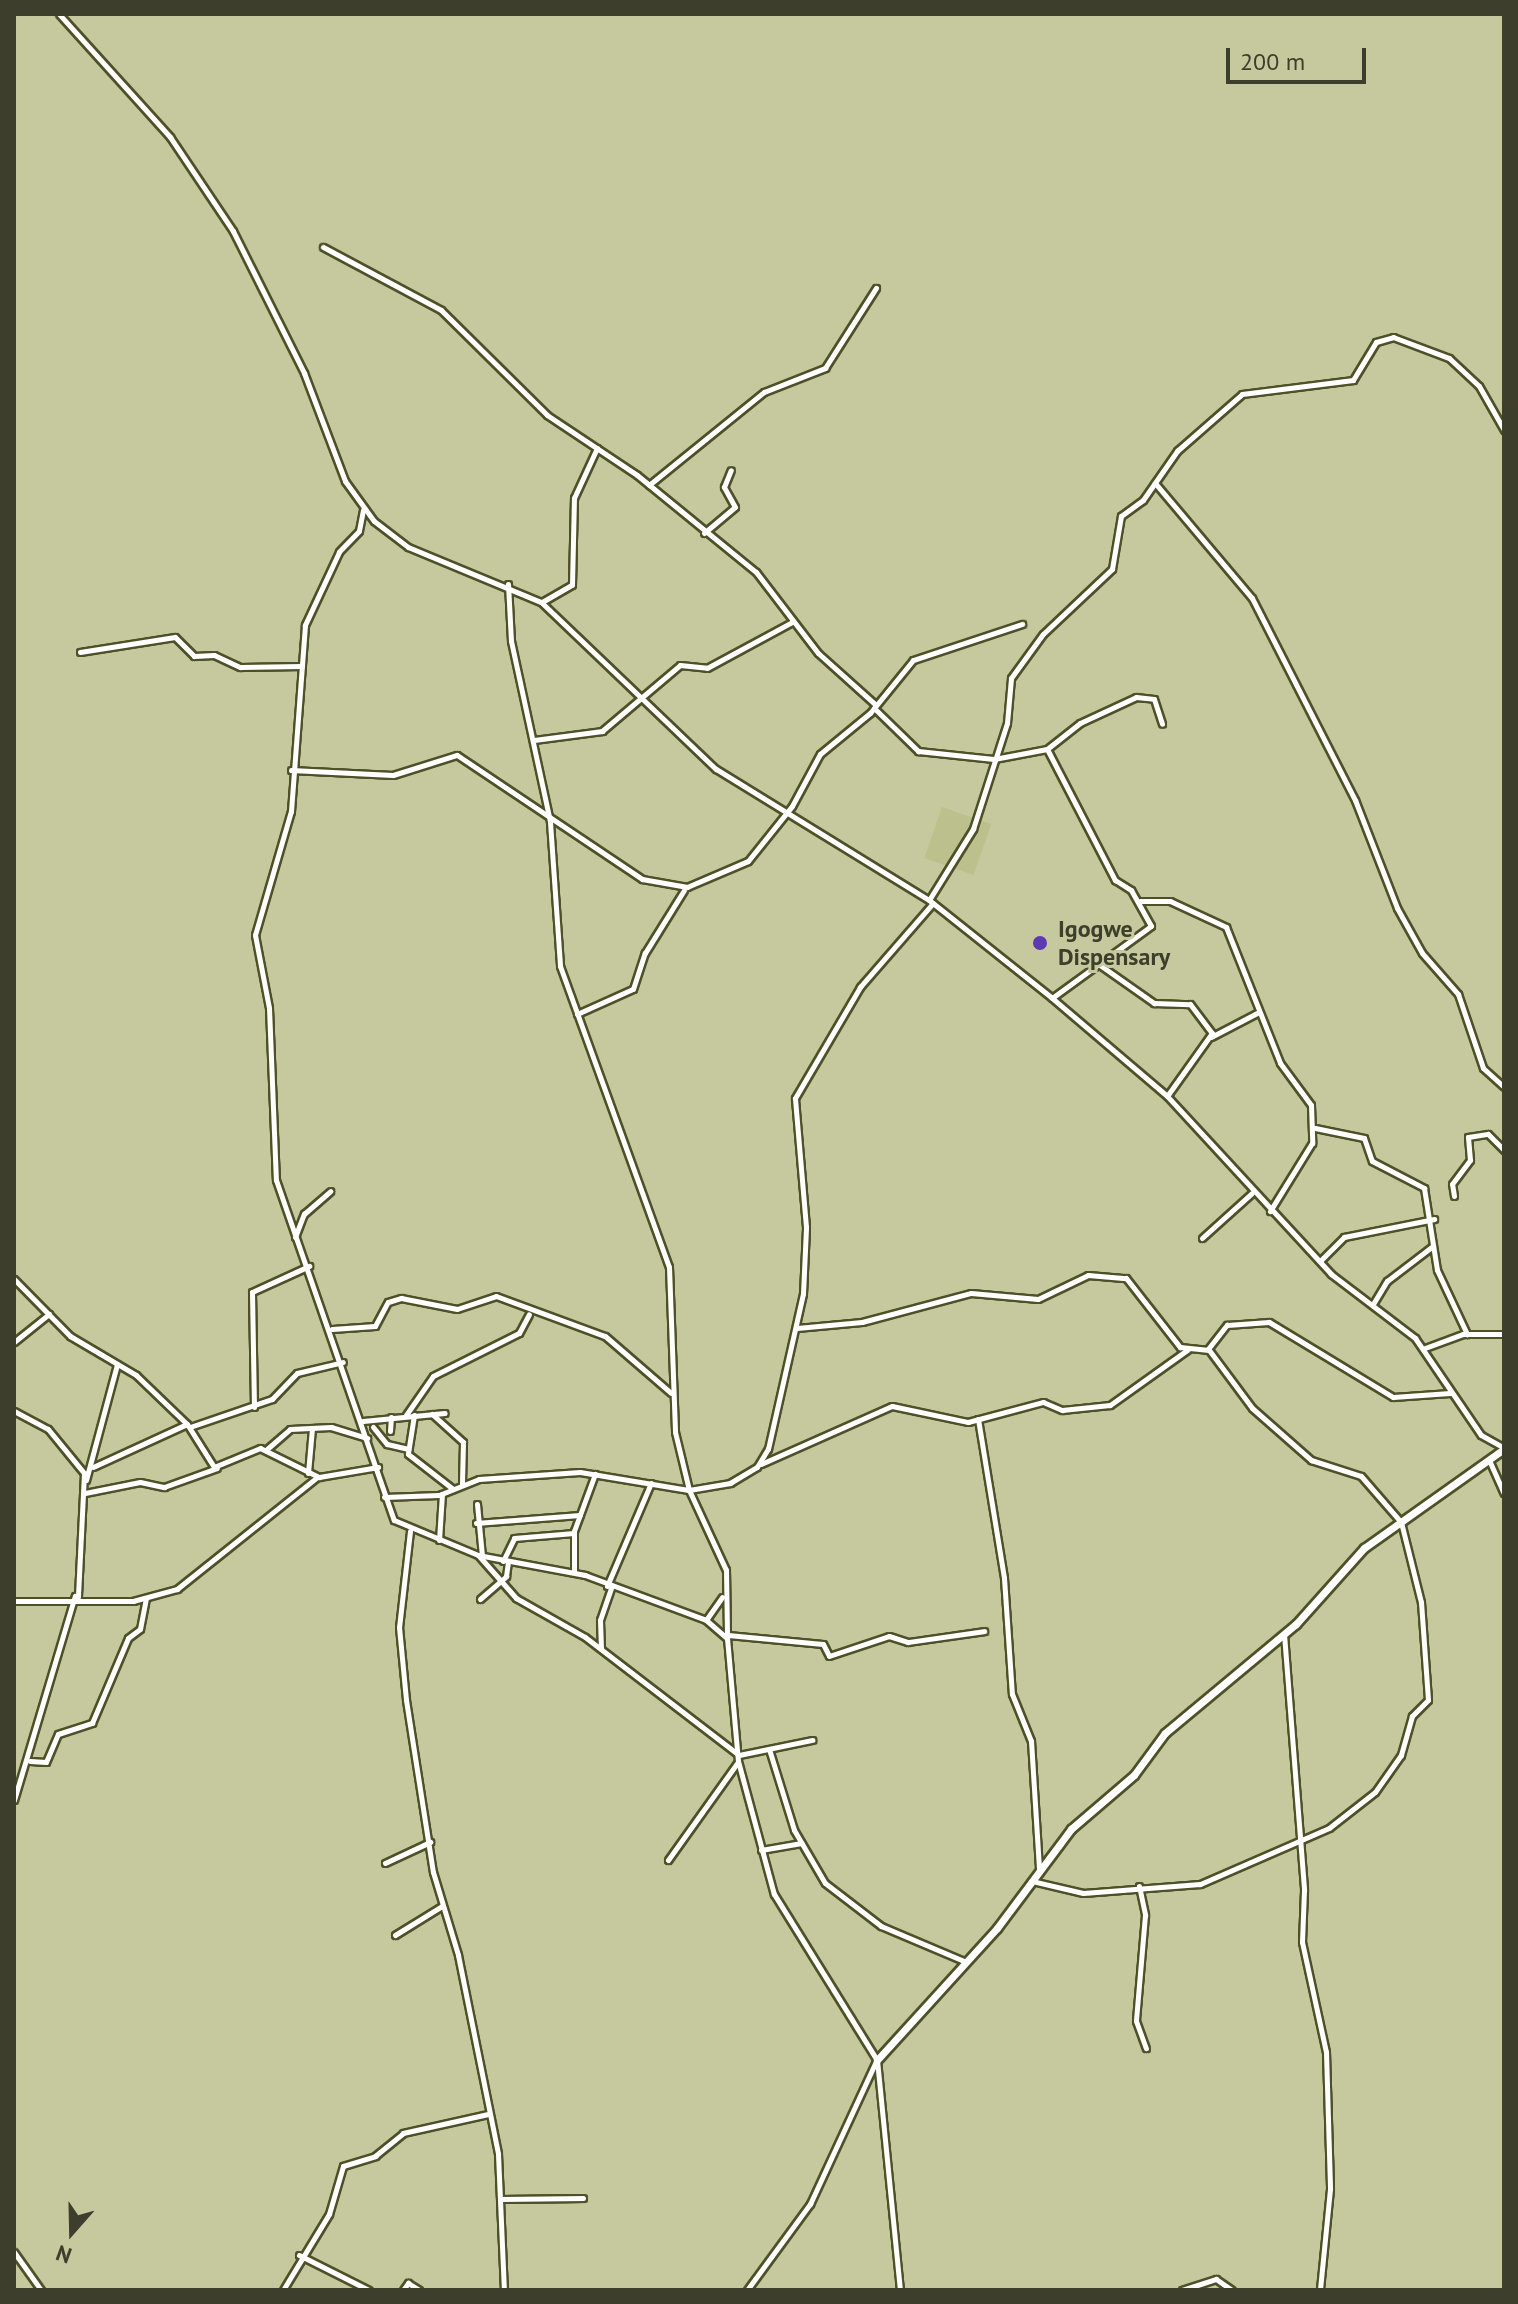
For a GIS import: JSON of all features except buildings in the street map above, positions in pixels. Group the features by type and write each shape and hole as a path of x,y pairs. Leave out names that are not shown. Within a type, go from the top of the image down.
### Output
{"main road":[{"path":"877,2060 1039,1870 1165,1733 1284,1632 1354,1557 1504,1449"}],"street":[{"path":"59,14 170,137 233,231 363,510 408,547 508,584 542,602 716,769 783,813 931,901 1052,998 1167,1096 1252,1193 1320,1261 1425,1348 1451,1393 1481,1435 1504,1449"},
{"path":"323,247 441,310 547,415 649,485 704,533 756,572 792,621 918,751 994,759 1047,749 1080,723 1136,697 1157,703 1162,724"},
{"path":"649,485 764,392 825,368 876,288"},
{"path":"760,1464 797,1328 806,1227 795,1098 860,987 931,901 969,839 994,759 1011,678 1043,634 1112,569 1119,521 1155,483 1177,451 1242,394 1353,380 1384,337 1446,355 1479,386 1504,430"},
{"path":"542,602 572,585 574,498 597,448"},
{"path":"704,533 735,507 724,487 731,470"},
{"path":"1155,483 1250,595 1355,800 1401,917 1458,994 1481,1065 1504,1087"},
{"path":"363,510 359,531 339,552 309,613 291,770 291,811 255,943 269,1008 275,1175 295,1238 309,1266 332,1329 378,1467 384,1497 394,1520 410,1531 507,1564 520,1563 574,1572 706,1620 727,1636 823,1644 829,1656 889,1636 908,1642 984,1631"},
{"path":"508,584 511,641 550,822 558,954 577,1014 617,1107 631,1174 669,1267 672,1393 689,1490 726,1570 723,1596 738,1758 761,1850 792,1932 877,2060 900,2290"},
{"path":"534,740 594,734 683,663 707,668 788,630 792,621"},
{"path":"577,1014 633,989 670,905 687,887 744,864 783,813 820,754 875,707 913,660 1022,624"},
{"path":"80,652 175,637 194,656 214,655 240,667 302,666"},
{"path":"1047,749 1115,880 1140,901 1151,926 1096,963 1052,998"},
{"path":"291,770 393,775 457,755 550,822 651,884 687,887"},
{"path":"1140,901 1170,901 1226,927 1290,1083 1311,1105 1315,1128 1298,1176 1270,1211"},
{"path":"1096,963 1154,1003 1190,1004 1211,1037"},
{"path":"1167,1096 1211,1037 1259,1012"},
{"path":"1315,1128 1366,1139 1372,1161 1424,1188 1434,1219 1433,1246 1446,1300 1467,1334"},
{"path":"1454,1196 1452,1184 1470,1160 1468,1137 1488,1134 1504,1150"},
{"path":"295,1238 304,1214 330,1191"},
{"path":"1202,1238 1252,1193"},
{"path":"1320,1261 1344,1237 1434,1219"},
{"path":"1373,1304 1387,1281 1433,1246"},
{"path":"254,1407 252,1292 309,1266"},
{"path":"797,1328 862,1322 956,1295 1038,1299 1092,1275 1129,1280 1187,1350"},
{"path":"14,1279 49,1314 117,1364 189,1426 201,1456 218,1468"},
{"path":"332,1329 375,1326 388,1302 401,1298 457,1309 496,1296 529,1314 605,1336 672,1393"},
{"path":"14,1342 49,1314"},
{"path":"406,1415 433,1376 519,1333 529,1314"},
{"path":"384,1497 442,1494 461,1485 595,1474 689,1490 730,1483 760,1464 892,1406 978,1419 1046,1401 1062,1410 1110,1405 1187,1350 1208,1349 1227,1325 1269,1322 1393,1397 1451,1393"},
{"path":"1425,1348 1467,1334 1504,1334"},
{"path":"1031,1881 1083,1893 1139,1886 1200,1884 1300,1837 1329,1828 1375,1792 1401,1755 1412,1716 1428,1702 1421,1602 1401,1522 1361,1476 1311,1460 1269,1423 1208,1349"},
{"path":"92,1468 189,1426 254,1407 284,1391 297,1373 343,1362"},
{"path":"14,1800 30,1761 28,1741 76,1597 86,1481 92,1468 117,1364"},
{"path":"14,1411 51,1432 86,1481"},
{"path":"363,1421 445,1413"},
{"path":"432,1414 463,1442 461,1485"},
{"path":"408,1449 414,1415"},
{"path":"390,1431 391,1417"},
{"path":"367,1437 376,1419"},
{"path":"978,1419 1004,1578 1012,1694 1031,1741 1039,1870"},
{"path":"373,1427 387,1444 408,1449 454,1489"},
{"path":"85,1493 140,1482 164,1487 267,1449 288,1430 312,1428 367,1437"},
{"path":"308,1473 312,1428"},
{"path":"267,1449 319,1477"},
{"path":"1489,1460 1504,1493"},
{"path":"14,1601 76,1597 146,1598 186,1583 254,1520 319,1477 378,1467"},
{"path":"574,1572 574,1533 595,1474"},
{"path":"601,1650 600,1620 609,1587 651,1483"},
{"path":"439,1540 442,1494"},
{"path":"477,1504 480,1556 501,1582 601,1650 738,1758"},
{"path":"476,1523 580,1515"},
{"path":"410,1531 399,1627 430,1842 503,2199 504,2290"},
{"path":"480,1599 501,1582 514,1538 574,1533"},
{"path":"706,1620 723,1596"},
{"path":"30,1761 46,1762 58,1734 92,1723 128,1638 140,1629 146,1598"},
{"path":"1284,1632 1300,1837 1302,1942 1326,2052 1330,2199 1320,2290"},
{"path":"668,1860 738,1758 812,1740"},
{"path":"769,1749 801,1843 825,1883 878,1924 964,1961"},
{"path":"385,1863 430,1842"},
{"path":"761,1850 801,1843"},
{"path":"1139,1886 1145,1915 1136,2017 1146,2048"},
{"path":"395,1935 442,1906"},
{"path":"747,2290 810,2204 877,2060"},
{"path":"283,2290 298,2254 329,2214 343,2166 375,2156 403,2133 488,2114"},
{"path":"503,2199 583,2198"},
{"path":"14,2252 41,2290"},
{"path":"298,2254 369,2290"},
{"path":"1182,2290 1216,2279 1232,2290"},
{"path":"403,2290 408,2283 421,2289"}],"shaded area":[{"path":"942,807 991,824 974,875 924,858"}],"place":[{"name":"Igogwe Dispensary","path":"1040,943"}]}
